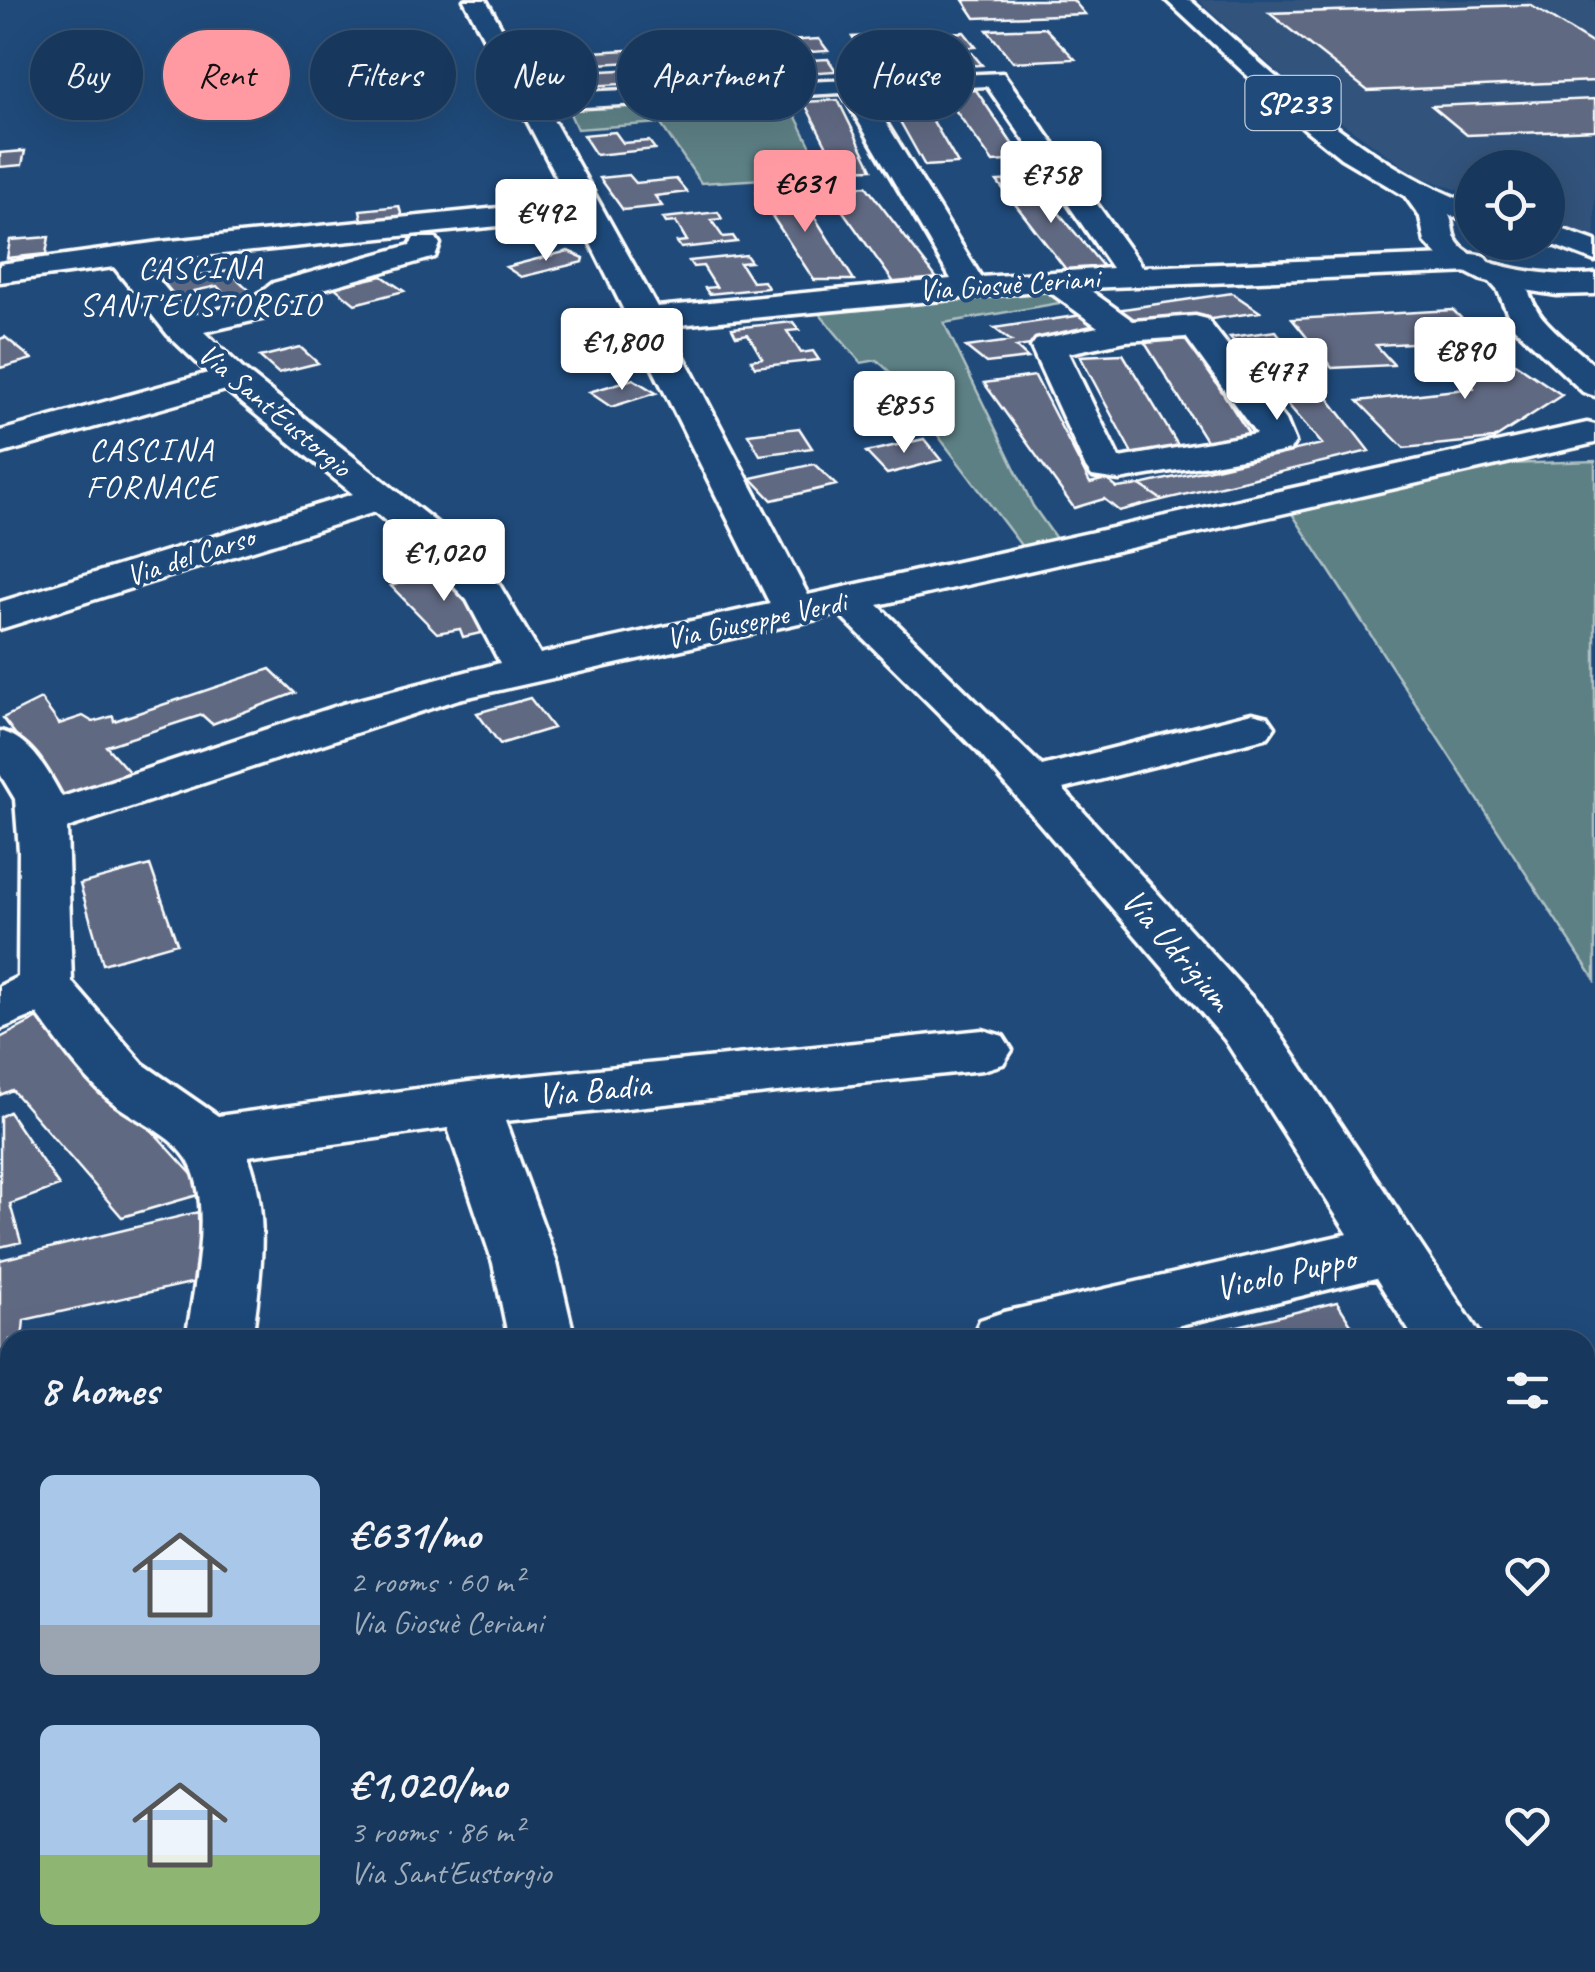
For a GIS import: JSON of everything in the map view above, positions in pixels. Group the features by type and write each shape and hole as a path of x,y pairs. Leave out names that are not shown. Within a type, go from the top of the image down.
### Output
{"street":[{"path":"475,0 491,30"},
{"name":"SP233","path":"1176,0 1327,134 1418,195 1437,216 1442,232 1440,242 1445,248 1486,268"},
{"name":"Via Giosuè Ceriani","path":"974,79 994,78 1132,275"},
{"path":"597,98 836,86"},
{"path":"538,120 647,318 796,612"},
{"path":"871,120 971,286"},
{"name":"SP233","path":"1418,195 1455,208"},
{"path":"0,273 122,256 587,208"},
{"name":"Via Sant'Eustorgio","path":"180,328 258,310 284,290 424,251 423,240 410,227"},
{"path":"1442,232 1455,228"},
{"path":"1565,240 1595,252"},
{"name":"Via Sant'Eustorgio","path":"122,256 180,328 232,378 429,537 485,594 526,670"},
{"path":"1132,275 1174,278 1434,262 1486,268 1527,283 1582,286"},
{"path":"1486,268 1513,287 1518,309 1595,386"},
{"name":"Via Giosuè Ceriani","path":"647,318 971,286 1132,275"},
{"path":"1054,280 1126,331 1195,326 1273,428 1276,442 1119,469 1105,468 1048,347 1126,331"},
{"path":"1533,325 1545,299 1582,286"},
{"path":"5,436 232,378"},
{"name":"Via Giuseppe Verdi","path":"42,820 359,714 526,670 1481,458 1593,440"},
{"name":"Via del Carso","path":"0,616 381,498"},
{"name":"Via Udrigium","path":"850,600 995,742 1245,1026 1444,1330"},
{"path":"1031,782 1252,726"},
{"path":"0,744 23,771 39,799 42,820 21,899 22,998 133,1088 206,1140 220,1163 230,1195 228,1278 220,1330"},
{"name":"Via Badia","path":"206,1140 468,1102 983,1050"},
{"path":"468,1102 525,1263 540,1330"},
{"name":"Vicolo Puppo","path":"1047,1330 1391,1249"}],"shaded area":[{"path":"1198,0 1595,0 1595,239 1565,228 1565,150 1455,150 1455,189 1418,176 1305,97"}],"green space":[{"path":"617,106 617,120 798,120 825,175 701,183 660,123 577,129 573,120 597,120 597,107"},
{"path":"1048,290 1065,302 944,323 1033,506 1057,540 1023,548 890,372 877,360 861,363 812,305 845,309"},
{"path":"1595,461 1595,980 1291,512 1503,464"}],"building":[{"path":"963,0 1073,0 1085,14 975,18"},
{"path":"1530,5 1595,45 1595,81 1368,91 1269,13"},
{"path":"1045,28 1075,59 1013,62 987,30"},
{"path":"819,39 828,51 816,52"},
{"path":"617,51 617,63 597,64 597,52"},
{"path":"828,59 836,71 816,72 816,60"},
{"path":"617,70 617,84 597,86 597,71"},
{"path":"974,90 1023,160 993,162 962,120 974,120"},
{"path":"1595,99 1595,130 1467,135 1432,106"},
{"path":"836,100 836,120 848,120 872,169 839,170 813,120 816,101"},
{"path":"899,120 932,120 958,164 925,166"},
{"path":"615,132 623,143 649,141 655,149 596,155 583,135"},
{"path":"25,151 22,165 0,167 0,153"},
{"path":"629,175 636,183 676,179 687,192 655,196 662,206 623,210 600,178"},
{"path":"1031,179 1105,269 1068,272 997,181"},
{"path":"866,186 938,280 895,284 827,189"},
{"path":"797,189 854,280 814,280 757,193"},
{"path":"546,194 551,204 514,207 509,197"},
{"path":"399,206 403,220 363,224 360,210"},
{"path":"718,212 722,219 711,220 723,237 733,236 737,242 681,248 677,242 687,241 676,222 666,223 663,218"},
{"path":"49,237 46,254 7,258 10,240"},
{"path":"568,251 584,258 583,262 521,277 506,267"},
{"path":"746,255 751,262 740,263 752,282 764,281 768,288 709,294 705,288 716,287 703,266 693,267 689,261"},
{"path":"168,259 184,278 228,270 266,306 240,310 217,286 194,291 210,311 221,308 226,315 191,322 146,263"},
{"path":"382,276 404,291 355,304 334,287"},
{"path":"1232,293 1260,312 1016,347 1028,358 986,363 966,347 1011,341 994,328"},
{"path":"1453,310 1482,339 1376,345 1394,365 1332,368 1292,319"},
{"path":"793,322 799,330 787,331 801,353 813,351 819,360 755,367 751,360 762,358 748,334 736,336 732,328"},
{"path":"1276,331 1369,451 1162,500 1140,485 1322,444 1230,337"},
{"path":"5,337 32,359 0,368 0,339"},
{"path":"1188,339 1255,443 1210,447 1145,343"},
{"path":"1488,345 1562,395 1494,439 1404,448 1358,401 1474,388 1431,346"},
{"path":"300,347 318,363 278,373 260,357"},
{"path":"1123,354 1182,452 1135,459 1080,356"},
{"path":"1035,376 1090,483 1106,479 1117,488 1140,485 1162,500 1119,511 1104,499 1074,508 984,383"},
{"path":"633,379 656,393 611,407 589,392"},
{"path":"799,428 812,448 760,455 748,434"},
{"path":"924,439 941,460 887,474 866,452"},
{"path":"814,464 836,485 772,500 751,478"},
{"path":"445,568 498,629 463,637 460,629 437,633 391,586"},
{"path":"270,669 295,693 212,724 202,715 106,746 138,782 69,805 3,718 41,699 59,724 83,716 93,722 113,716 114,721"},
{"path":"530,698 553,728 500,744 477,713"},
{"path":"150,865 177,943 103,964 80,884"},
{"path":"46,1014 208,1192 122,1217 12,1090 0,1095 0,1038"},
{"path":"9,1112 59,1186 10,1204 21,1242 0,1247 0,1117"},
{"path":"198,1212 200,1281 24,1320 23,1330 0,1330 0,1260"},
{"path":"1337,1302 1355,1330 1222,1330"}],"district":[{"name":"CASCINA SANT'EUSTORGIO","path":"201,286"},
{"name":"CASCINA FORNACE","path":"152,468"}]}
